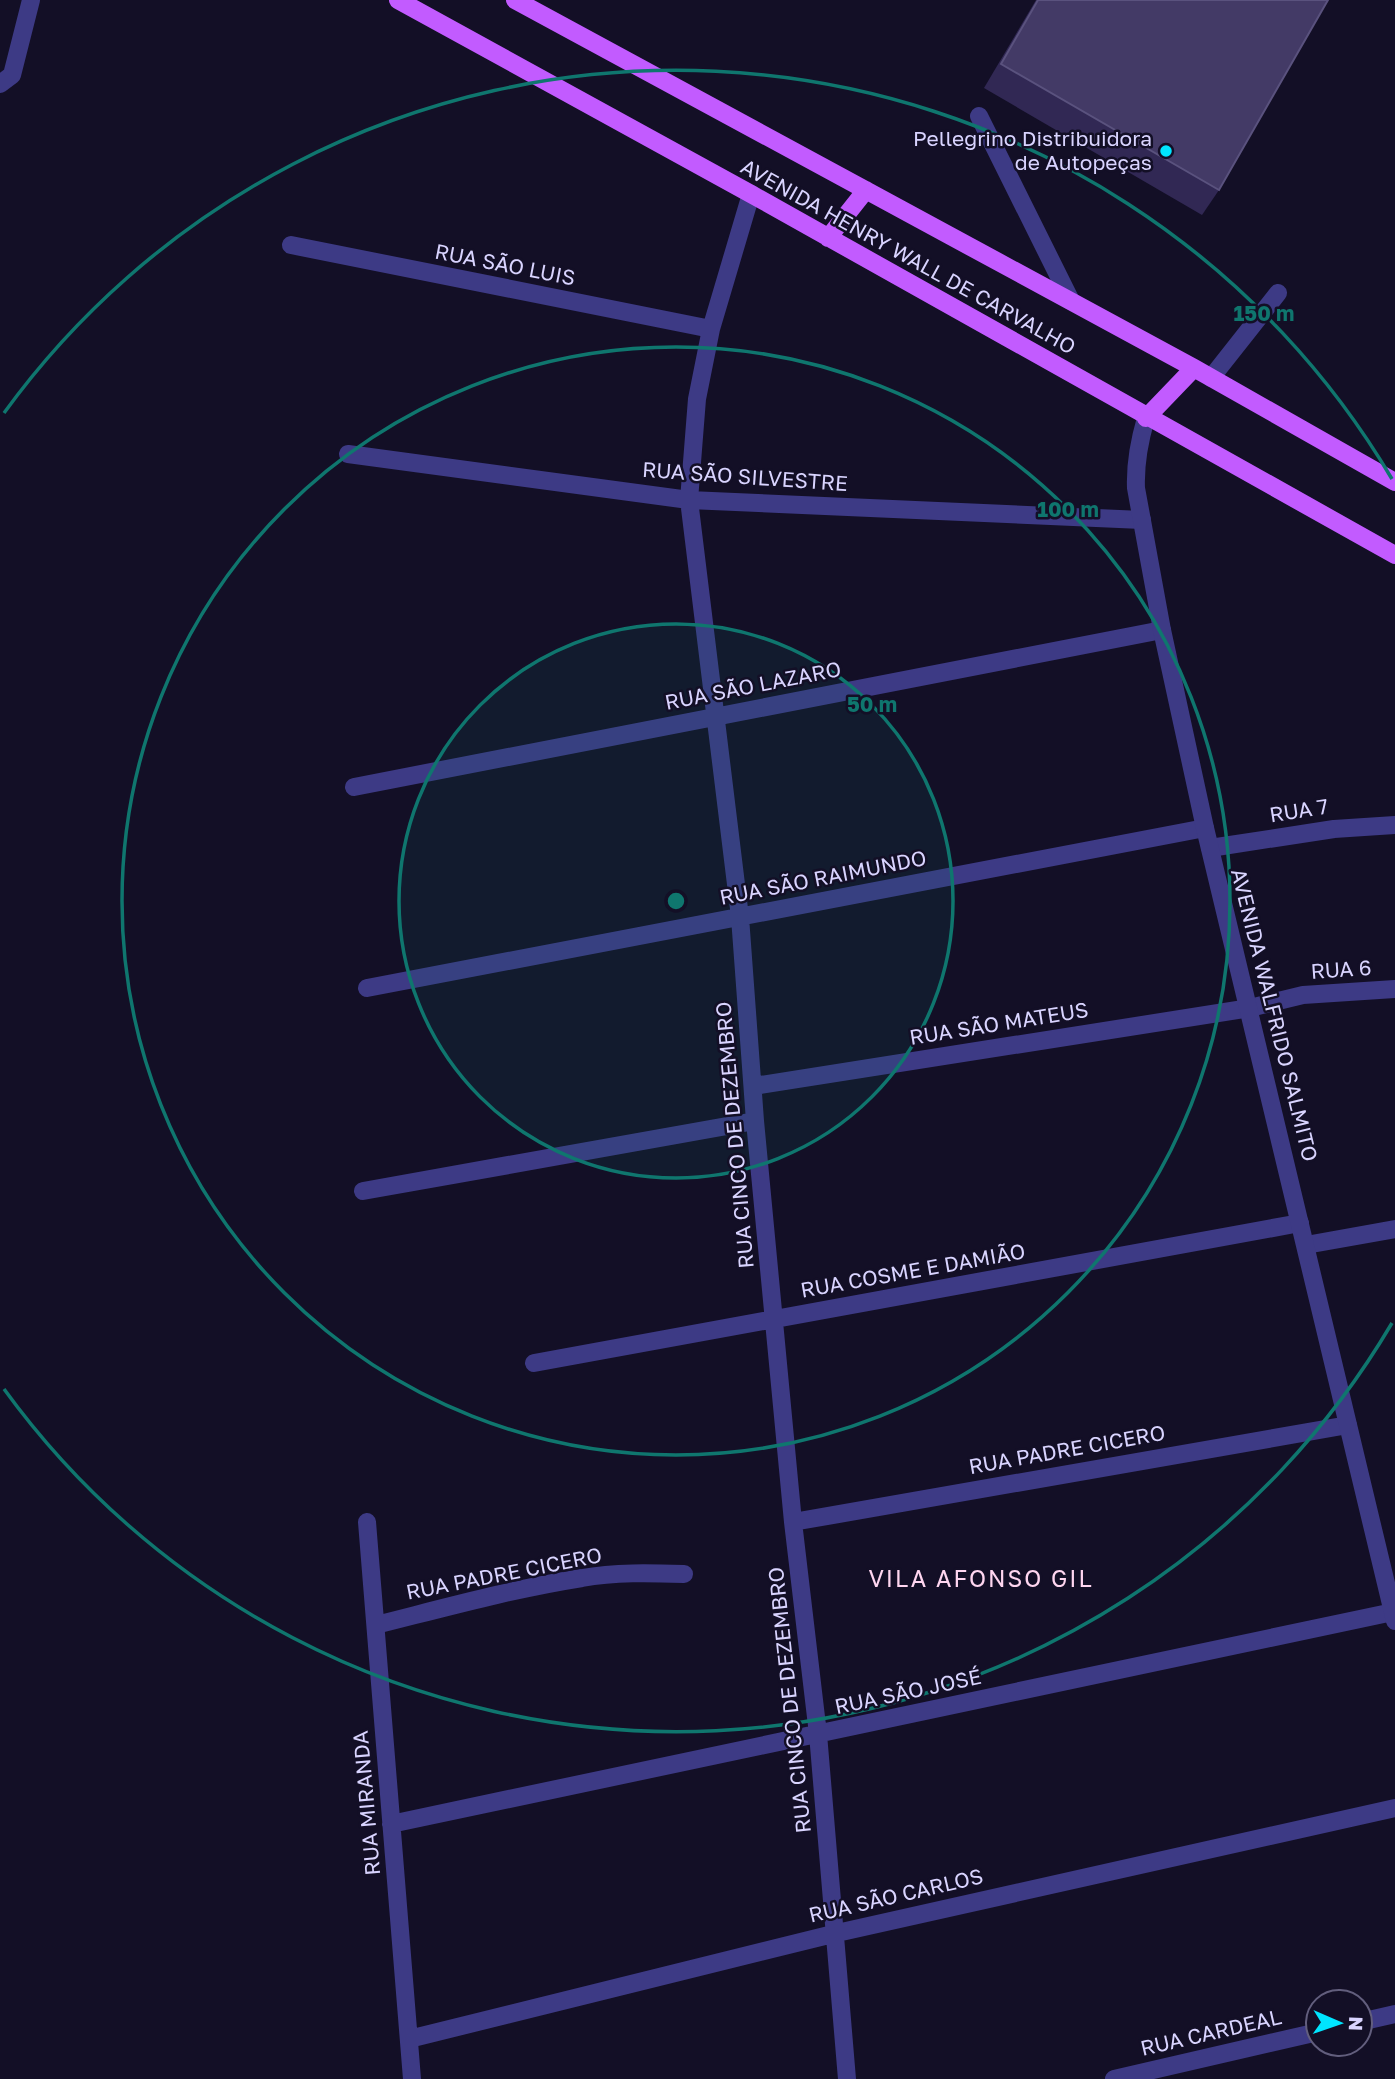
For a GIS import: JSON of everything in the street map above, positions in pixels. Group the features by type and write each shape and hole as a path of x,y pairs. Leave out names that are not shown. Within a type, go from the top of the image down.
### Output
{"main road":[{"name":"AVENIDA HENRY WALL DE CARVALHO","path":"398,0 751,194 1146,418 1395,555"},
{"name":"AVENIDA HENRY WALL DE CARVALHO","path":"516,0 1194,368 1395,482"},
{"path":"828,238 866,190"},
{"path":"1146,418 1194,368"}],"street":[{"path":"0,84 12,75 30,0"},
{"path":"979,116 1071,302"},
{"name":"RUA CINCO DE DEZEMBRO","path":"751,194 711,330 697,399 689,500 740,917 755,1121 793,1522 818,1734 837,1933 847,2079"},
{"name":"RUA SÃO LUIS","path":"291,245 711,330"},
{"path":"1211,378 1278,293"},
{"name":"AVENIDA WALFRIDO SALMITO","path":"1146,418 1135,467 1162,630 1210,848 1394,1616"},
{"name":"RUA SÃO SILVESTRE","path":"348,454 689,500 1142,520"},
{"name":"RUA SÃO LAZARO","path":"354,787 1162,630"},
{"name":"RUA 7","path":"1210,848 1334,829 1395,825"},
{"name":"RUA SÃO RAIMUNDO","path":"367,988 1206,828"},
{"name":"RUA 6","path":"1250,1008 1303,995 1395,989"},
{"name":"RUA SÃO MATEUS","path":"754,1086 1250,1008"},
{"path":"363,1191 755,1121"},
{"name":"RUA COSME E DAMIÃO","path":"534,1363 1300,1223"},
{"path":"1306,1245 1395,1229"},
{"name":"RUA PADRE CICERO","path":"793,1522 1348,1425"},
{"name":"RUA MIRANDA","path":"368,1522 412,2079"},
{"name":"RUA PADRE CICERO","path":"376,1625 513,1591 584,1577 645,1573 684,1574"},
{"name":"RUA SÃO JOSÉ","path":"391,1824 1394,1616"},
{"name":"RUA SÃO CARLOS","path":"409,2039 837,1933 1395,1808"},
{"path":"1374,2019 1395,2014"},
{"name":"RUA CARDEAL","path":"1114,2079 1304,2035"}],"building":[{"name":"Pellegrino Distribuidora de Autopeças","path":"1038,0 1328,0 1219,190 1001,64"}],"place":[{"name":"Pellegrino Distribuidora de Autopeças","path":"1166,151"}],"district":[{"name":"VILA AFONSO GIL","path":"981,1579"}]}
